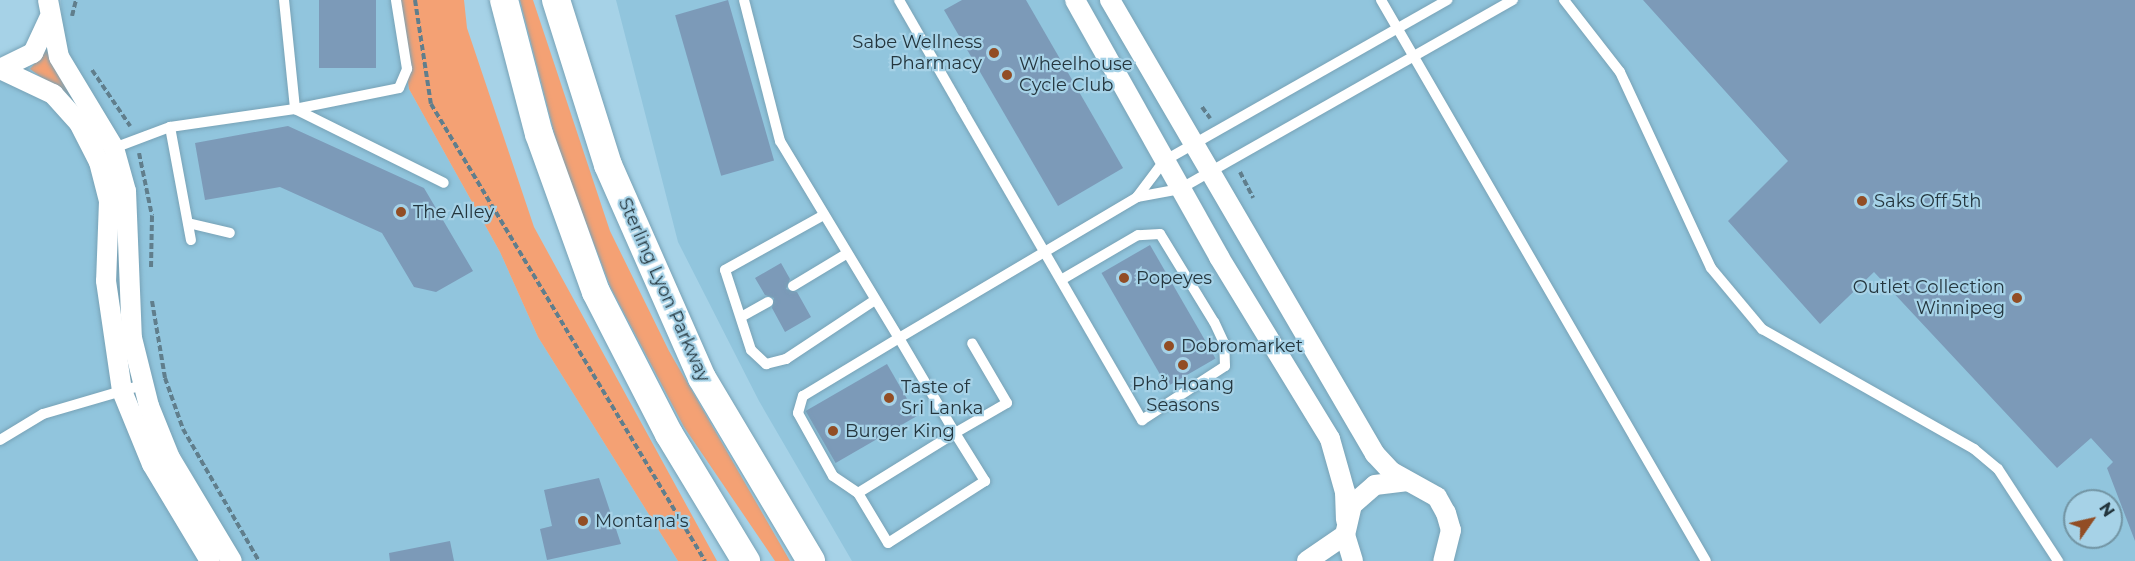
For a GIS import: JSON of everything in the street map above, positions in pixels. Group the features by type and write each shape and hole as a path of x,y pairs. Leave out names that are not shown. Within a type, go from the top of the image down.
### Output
{"main road":[{"path":"504,0 539,134 596,292 669,434 746,561"},
{"name":"Sterling Lyon Parkway","path":"556,0 608,165 702,378 811,561"}],"street":[{"path":"1075,0 1180,189 1330,440 1345,492 1345,527 1353,561"},
{"path":"1110,0 1207,173 1375,454 1406,480"},
{"path":"0,69 33,53 48,5"},
{"path":"48,5 59,57 114,148 126,191 132,338 142,385 170,458 232,561"},
{"path":"0,69 54,94 79,123 99,162 109,201 106,281 122,391 152,464 210,561"},
{"path":"1307,561 1345,527 1362,493 1390,480 1406,480 1423,486 1442,505 1451,530 1448,557"}],"lane":[{"path":"284,0 295,109"},
{"path":"114,148 170,127 295,109 399,88 407,69 396,0"},
{"path":"744,0 780,141 822,216 899,338 985,481 888,543 858,493 833,476 798,412 803,396 899,338 1043,250 1137,197 1180,189 1513,0"},
{"path":"899,0 1043,250 1142,420 1225,366 1224,343 1208,312 1168,242 1150,231 1061,280"},
{"path":"1381,0 1706,561"},
{"path":"1137,197 1164,161 1447,0"},
{"path":"1564,0 1620,72 1711,268 1762,329 1974,450 2004,477 2058,561"},
{"path":"295,109 444,183"},
{"path":"170,127 191,240"},
{"path":"822,216 725,270 751,350 766,364 786,359 875,300"},
{"path":"188,223 230,233"},
{"path":"793,285 846,254"},
{"path":"741,317 768,302"},
{"path":"858,493 1007,404 972,343"},
{"path":"0,440 42,414 142,385"}],"path":[{"path":"74,25 76,0"},
{"path":"415,0 431,104 705,561"},
{"path":"87,62 127,118 135,140 152,216 151,278"},
{"path":"151,288 171,400 200,463 259,561"}],"shaded area":[{"path":"61,0 396,0 409,89 500,252 538,337 678,561 240,561 160,416 63,52"},
{"path":"396,0 464,0 467,28 534,227 717,561 678,561 538,337 500,252 409,89"},
{"path":"520,0 533,0 610,231 669,351 790,561 775,561 684,427 611,288 560,155"},
{"path":"616,0 2135,0 2135,561 852,561 759,401 678,242"},
{"path":"48,47 118,174 122,281 115,210 48,82 30,69"},
{"path":"0,69 38,84 99,162 122,391 210,561 0,561"}],"building":[{"path":"319,0 376,0 376,68 319,68"},
{"path":"728,0 774,161 721,176 675,15"},
{"path":"962,0 1026,0 1123,168 1058,206 944,10"},
{"name":"Outlet Collection Winnipeg","path":"1643,0 2135,0 2135,541 2123,510 2123,489 2115,489 2107,468 2113,462 2091,438 2057,468 1874,272 1820,324 1728,221 1788,161"},
{"path":"288,126 424,188 473,271 436,292 414,287 382,233 280,187 205,200 195,143"},
{"path":"1150,245 1216,358 1167,386 1102,273"},
{"path":"781,263 790,279 786,289 797,292 811,317 785,332 772,308 774,298 765,295 755,278"},
{"path":"887,364 917,416 836,463 806,411"},
{"name":"Montana's","path":"599,478 621,544 547,560 540,529 552,526 544,490"},
{"path":"450,541 454,561 390,561 389,553"}],"place":[{"name":"Sabe Wellness Pharmacy","path":"994,53"},
{"name":"Wheelhouse Cycle Club","path":"1007,75"},
{"name":"Saks Off 5th","path":"1862,201"},
{"name":"The Alley","path":"401,212"},
{"name":"Popeyes","path":"1124,278"},
{"name":"Outlet Collection Winnipeg","path":"2017,298"},
{"name":"Dobromarket","path":"1169,346"},
{"name":"Phở Hoang Seasons","path":"1183,365"},
{"name":"Taste of Sri Lanka","path":"889,398"},
{"name":"Burger King","path":"833,431"},
{"name":"Montana's","path":"583,521"}]}
